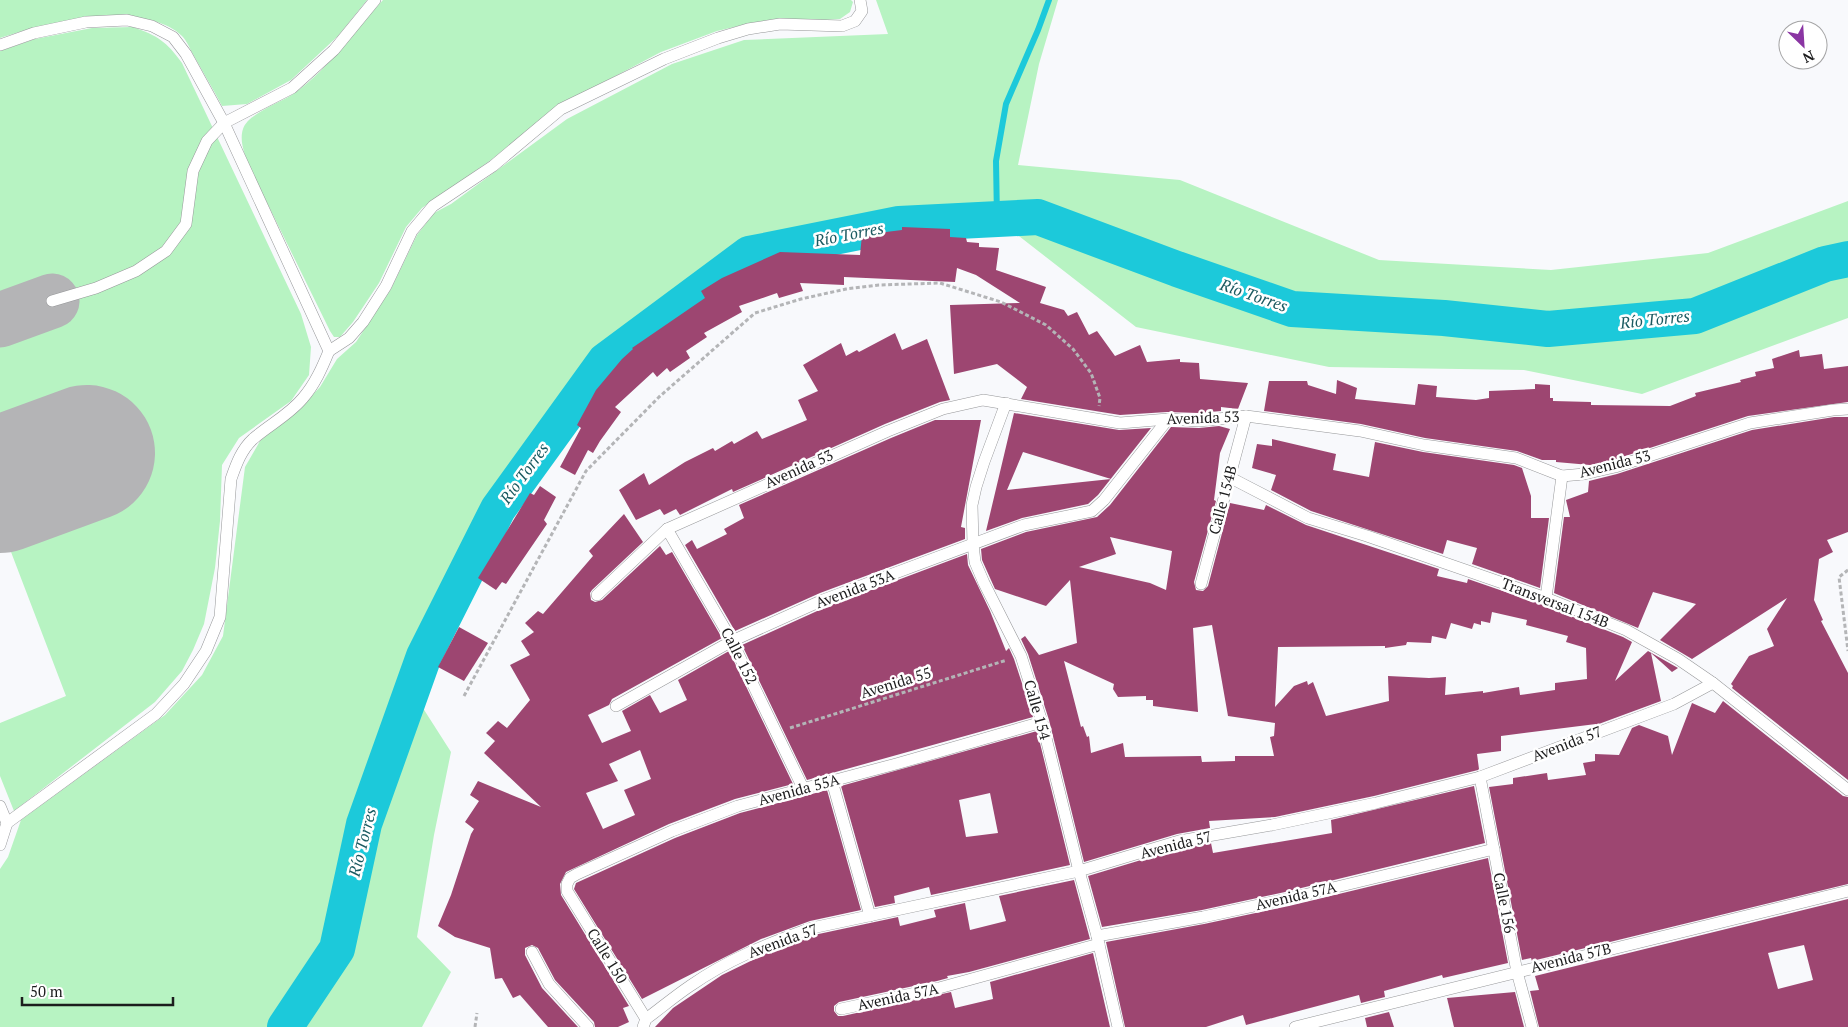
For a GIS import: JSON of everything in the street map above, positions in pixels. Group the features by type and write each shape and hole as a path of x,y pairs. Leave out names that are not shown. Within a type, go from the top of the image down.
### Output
{"lane":[{"path":"52,301 96,288 136,271 166,251 186,224 193,171 207,141 224,123 292,88 334,50 375,0"},
{"path":"6,823 156,714 184,684 206,651 220,617 231,479 238,460 252,440 281,419 303,398 320,372 329,351 349,338 363,322 386,286 412,231 433,206 493,166 562,110 664,59 748,29 780,24 842,26 855,21 862,12 860,0"},
{"path":"0,45 34,34 86,22 127,20 152,26 172,37 186,54 224,123 329,351"},
{"name":"Avenida 53","path":"597,595 667,529 780,477 888,431 943,409 983,400 1120,422 1168,419 1199,421 1246,416 1360,431 1424,445 1516,458 1562,476 1584,474 1615,467 1750,423 1848,409"},
{"name":"Calle 154","path":"1006,403 976,487 972,505 975,562 1021,656 1042,722 1078,871 1098,940 1118,1027"},
{"name":"Calle 154B","path":"1201,584 1246,416"},
{"name":"Avenida 53A","path":"616,706 732,641 823,600 1024,525 1092,510 1104,500 1168,419"},
{"path":"1546,598 1562,476"},
{"name":"Transversal 154B","path":"1229,477 1308,518 1367,536 1546,598 1626,630 1678,659 1713,683 1848,790"},
{"name":"Calle 152","path":"667,529 732,641 804,788"},
{"name":"Avenida 57","path":"645,1023 689,986 735,959 812,928 1078,871 1179,841 1272,825 1376,803 1480,777 1674,704 1713,683"},
{"name":"Avenida 55A","path":"567,884 570,878 576,874 672,831 738,806 1042,722"},
{"name":"Calle 156","path":"1480,777 1517,972 1532,1027"},
{"path":"832,781 870,916"},
{"path":"0,806 6,823 0,845"},
{"name":"Avenida 57A","path":"841,1009 939,988 1098,940 1287,899 1494,849"},
{"name":"Calle 150","path":"567,884 568,891 645,1023"},
{"name":"Avenida 57B","path":"1295,1027 1848,891"},
{"path":"532,952 549,984 588,1027"}],"path":[{"path":"464,696 586,471 659,397 755,313 802,299 846,289 879,285 940,283 1002,302 1046,325 1073,349 1092,373 1100,398 1098,419"},
{"path":"1848,570 1839,577 1848,651"},
{"name":"Avenida 55","path":"777,732 1021,656"},
{"path":"475,1027 477,1013"}],"green space":[{"path":"0,0 367,0 338,36 291,80 247,104 222,106 185,40 165,25 144,19 120,17 94,18 43,26 0,38"},
{"path":"383,0 851,0 853,2 850,12 840,19 747,24 717,31 661,52 555,108 491,160 422,208 406,227 379,283 353,322 340,337 334,337 249,166 243,148 242,134 246,123 252,118 296,92 320,71"},
{"path":"876,0 1058,0 1039,64 1018,165 1180,180 1379,260 1551,270 1708,253 1848,201 1848,318 1642,394 1524,370 1329,367 1136,327 997,219 899,224 749,254 605,361 498,509 424,656 412,691 451,752 434,835 417,937 451,972 422,1027 0,1027 0,869 8,857 21,820 165,715 202,675 223,636 245,467 260,441 303,405 320,387 337,359 356,342 391,289 417,235 434,213 451,204 567,119 672,64 744,40 888,34"},
{"path":"133,27 161,40 182,63 301,314 311,347 309,375 291,401 239,438 222,465 220,521 215,568 204,624 182,671 155,702 14,811 0,776 0,723 66,696 3,531 140,476 106,403 0,443 0,346 56,325 59,321 49,287 42,284 0,300 0,51 35,39 92,28"}],"building":[{"path":"902,227 950,229 950,237 966,238 967,242 979,243 979,247 999,248 996,270 1046,287 1040,303 1064,310 1068,316 1077,312 1089,335 1097,331 1115,356 1140,345 1147,362 1180,359 1180,362 1199,363 1200,379 1248,383 1238,409 1221,407 1221,411 1199,413 1167,412 1120,415 1021,399 1027,387 997,364 954,374 950,305 1020,303 976,275 957,268 955,282 844,277 844,285 800,283 803,291 779,298 777,293 739,306 742,312 704,333 707,337 686,351 690,358 670,372 667,368 657,377 653,372 615,407 621,412 593,453 588,450 575,475 560,467 581,428 577,425 596,390 632,348 705,298 701,291 722,278 780,252 860,255 862,235 902,230"},
{"path":"895,333 902,350 927,339 950,400 940,402 885,424 733,492 732,489 680,515 676,509 664,515 660,509 636,520 619,490 644,473 649,485 685,462 713,448 715,451 732,441 734,444 757,431 762,439 807,420 798,400 818,391 803,365 841,343 846,356 857,350 859,352"},
{"path":"1799,350 1800,357 1822,354 1824,369 1848,366 1848,402 1748,416 1613,460 1590,465 1542,460 1517,451 1425,438 1361,424 1264,411 1269,381 1307,381 1308,385 1336,394 1337,380 1357,388 1355,399 1415,405 1418,384 1437,386 1436,397 1476,400 1489,398 1489,391 1535,389 1535,384 1550,385 1550,398 1553,398 1553,401 1591,402 1591,405 1670,406 1696,396 1695,393 1741,382 1740,380 1756,376 1755,372 1774,368 1772,359"},
{"path":"1014,413 1119,430 1151,428 1111,479 1098,495 1088,504 1022,518 986,531","holes":["1023,452 1111,479 1007,490"]},
{"path":"1834,417 1848,417 1848,532 1827,540 1833,552 1819,559 1814,600 1823,620 1821,621 1848,673 1848,780 1732,688 1731,684 1749,656 1774,646 1767,629 1787,598 1692,659 1660,640 1696,604 1653,592 1638,628 1554,593 1564,517 1570,517 1566,500 1588,492 1589,481 1617,474 1752,430"},
{"path":"935,420 981,420 961,527 965,528 965,539 820,593 735,631 685,545 692,540 697,549 727,534 724,529 744,518 739,505"},
{"path":"1219,426 1230,429 1220,453 1214,500 1216,501 1194,582 1196,590 1203,591 1208,586 1230,503 1264,510 1266,505 1306,525 1439,569 1437,576 1467,583 1468,579 1543,605 1623,637 1632,642 1615,681 1648,651 1678,668 1672,672 1651,653 1661,701 1596,725 1501,736 1501,751 1477,754 1478,770 1374,796 1275,817 1209,821 1210,828 1177,834 1084,862 1049,720 1028,654 1021,639 1025,636 1039,655 1077,643 1070,580 1046,606 995,589 982,560 981,549 1026,532 1097,517 1110,505 1171,427 1199,428","holes":["1110,537 1172,551 1166,590 1150,583 1079,567 1116,554","1492,612 1527,620 1526,625 1568,636 1566,642 1586,648 1587,679 1555,683 1555,690 1520,695 1519,687 1483,693 1483,691 1445,695 1446,677 1388,676 1389,701 1326,716 1313,682 1308,685 1307,681 1294,686 1275,707 1278,647 1385,646 1385,648 1406,645 1407,642 1431,643 1432,636 1446,639 1451,623 1472,629 1474,623 1481,625 1481,621 1490,623","1212,625 1228,716 1275,723 1274,736 1270,737 1274,756 1235,756 1235,761 1202,762 1201,756 1125,757 1123,743 1091,753 1089,736 1087,737 1083,726 1081,727 1064,661 1114,684 1113,689 1118,697 1146,696 1146,700 1153,700 1153,706 1198,712 1193,628"]},
{"path":"1272,439 1336,454 1333,470 1369,477 1375,442 1423,452 1514,465 1522,468 1531,496 1531,518 1549,518 1540,588 1472,564 1477,548 1447,540 1443,554 1311,511 1271,490 1276,475 1252,468 1257,444 1272,446"},
{"path":"540,486 556,497 544,520 547,524 506,584 502,582 496,590 478,578 530,493 534,495"},
{"path":"624,514 643,542 592,590 590,593 591,600 595,602 602,600 660,546 666,555 672,552 722,638 612,699 609,705 588,715 602,743 631,731 622,711 650,695 660,713 687,700 678,680 729,651 793,784 735,799 669,824 566,872 560,884 561,895 629,1006 623,1008 629,1022 618,1027 595,1027 594,1022 555,980 538,948 532,945 525,948 525,955 542,988 578,1027 548,1027 520,995 513,998 502,978 495,979 490,948 455,937 438,926 474,829 465,822 479,801 470,795 478,781 541,807 484,753 495,741 486,733 498,721 507,728 530,700 510,665 530,655 521,641 534,632 525,623 538,611 543,614 593,556 589,551","holes":["640,750 651,779 624,790 635,815 603,829 586,793 618,781 609,764"]},
{"path":"967,554 968,565 990,611 1006,651 1009,648 1014,659 1033,717 807,780 742,645 826,607"},
{"path":"459,627 488,643 464,681 438,667"},
{"path":"1723,701 1843,796 1848,797 1848,884 1532,961 1531,958 1522,960 1489,787 1513,784 1513,778 1547,773 1548,780 1586,775 1583,763 1595,761 1595,754 1619,755 1632,728 1639,725 1668,736 1672,755 1692,703 1715,713"},
{"path":"1037,731 1070,865 931,895 929,887 894,896 895,903 875,907 841,786","holes":["990,793 998,833 966,837 959,800"]},
{"path":"1474,786 1485,843 1285,892 1202,910 1102,927 1088,876 1181,848 1211,843 1213,853 1332,833 1331,820"},
{"path":"827,790 861,910 810,921 761,939 642,999 574,889 576,883 675,838 740,813"},
{"path":"1488,858 1508,963 1443,978 1442,975 1384,991 1385,997 1361,1003 1359,995 1246,1025 1243,1015 1206,1027 1125,1027 1106,942 1289,906"},
{"path":"1074,880 1090,939 969,972 947,976 948,978 937,981 839,1002 834,1006 834,1011 838,1016 843,1016 951,992 955,1008 993,999 990,982 1093,953 1110,1027 655,1027 673,1008 722,975 767,953 814,935 898,917 900,926 936,917 934,910 965,903 970,930 1006,921 999,896"},
{"path":"1848,899 1848,1027 1539,1027 1530,991 1539,990 1535,976","holes":["1804,945 1813,980 1778,989 1768,953"]},
{"path":"1515,992 1524,1027 1454,1027 1447,998"},
{"path":"1389,1012 1394,1027 1367,1027 1365,1018"}],"waterway":[{"path":"997,219 996,161 1006,104 1049,0"},
{"name":"Río Torres","path":"285,1027 337,949 364,824 424,656 498,509 605,361 749,254 899,224 1038,217 1177,269 1292,309 1444,318 1548,329 1695,316 1825,264 1848,259"}],"taxiway":[{"path":"0,320 52,301"}],"runway":[{"path":"0,485 87,453"}]}
